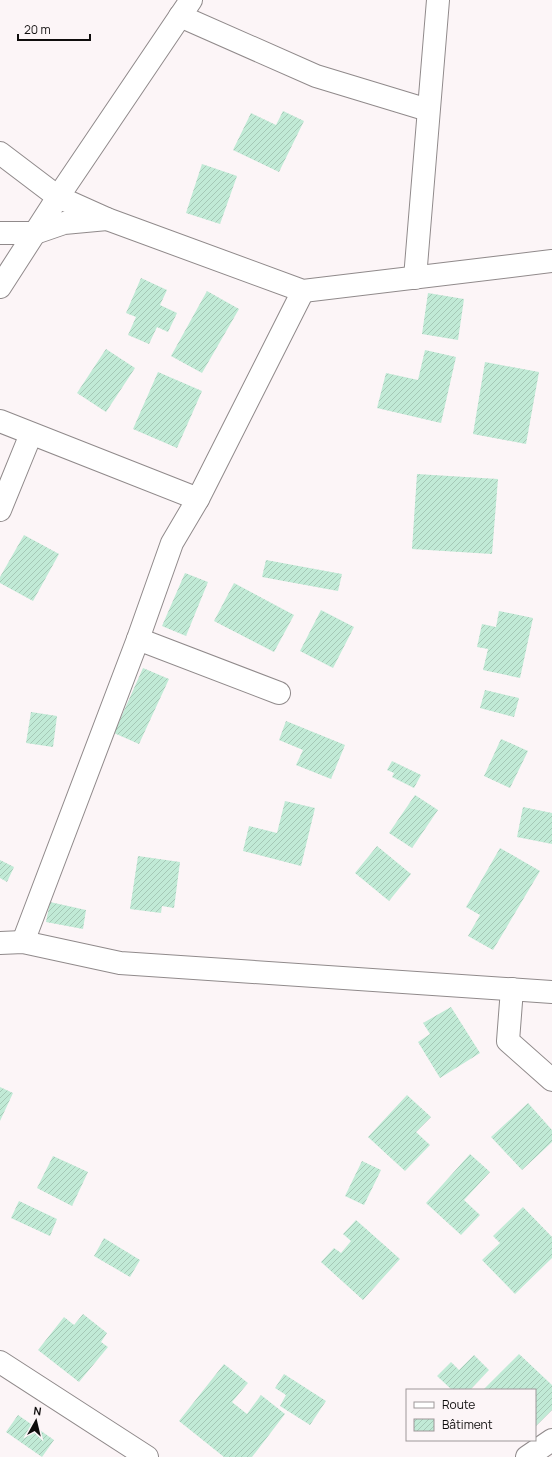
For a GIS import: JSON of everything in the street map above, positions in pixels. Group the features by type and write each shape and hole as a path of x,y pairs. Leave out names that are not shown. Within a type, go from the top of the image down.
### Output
{"street":[{"path":"415,278 438,0"},
{"path":"0,287 34,233 185,8 316,76 428,110"},
{"path":"0,153 58,197 107,219 303,291 552,262"},
{"path":"0,233 34,233 64,224 107,219"},
{"path":"23,942 138,639 172,543 198,499 303,291"},
{"path":"0,421 198,499"},
{"path":"0,510 31,434"},
{"path":"138,639 279,693"},
{"path":"0,943 23,942 120,963 552,992"},
{"path":"512,990 508,1041 552,1080"},
{"path":"0,1362 147,1457"},
{"path":"527,1457 552,1440"}],"building":[{"path":"283,111 304,121 279,172 233,150 251,113 276,125"},
{"path":"202,164 237,176 220,224 186,213"},
{"path":"141,278 167,290 160,305 177,313 168,332 157,327 149,344 128,335 136,317 126,313"},
{"path":"207,291 239,309 202,373 171,356"},
{"path":"428,293 464,299 458,340 422,334"},
{"path":"106,349 135,368 106,412 77,393"},
{"path":"425,350 456,357 441,423 377,408 386,373 418,380"},
{"path":"485,362 539,372 526,444 473,434"},
{"path":"158,372 202,391 177,448 133,429"},
{"path":"417,474 498,479 492,554 412,549"},
{"path":"24,535 59,554 33,601 0,583 0,577"},
{"path":"266,560 342,574 338,591 262,577"},
{"path":"185,573 208,582 186,636 162,626"},
{"path":"234,583 294,615 274,652 214,621"},
{"path":"321,610 354,627 333,668 300,651"},
{"path":"499,611 533,618 520,678 483,670 488,649 477,647 482,624 496,627"},
{"path":"143,668 169,679 139,744 114,733"},
{"path":"485,690 519,698 514,717 480,708"},
{"path":"31,712 57,716 53,747 26,743"},
{"path":"286,721 345,745 331,779 296,765 303,750 279,740"},
{"path":"501,739 528,751 510,788 484,776"},
{"path":"392,761 421,775 414,788 392,777 394,773 387,770"},
{"path":"415,795 438,810 412,848 389,833"},
{"path":"285,801 315,808 301,866 243,851 249,826 277,833"},
{"path":"523,807 552,813 552,844 517,837"},
{"path":"377,846 411,874 389,901 355,873"},
{"path":"500,848 540,871 493,950 468,936 480,915 466,907"},
{"path":"138,856 180,862 174,908 162,906 161,913 130,909"},
{"path":"0,860 14,867 7,882 0,878"},
{"path":"50,902 86,910 83,929 46,922"},
{"path":"451,1007 480,1053 440,1078 418,1042 430,1034 423,1023"},
{"path":"0,1087 13,1093 0,1121"},
{"path":"407,1095 431,1117 416,1132 430,1145 405,1171 368,1137"},
{"path":"528,1103 552,1130 552,1142 522,1170 491,1137"},
{"path":"470,1154 490,1172 464,1200 480,1215 461,1235 426,1203"},
{"path":"53,1156 88,1172 72,1206 37,1188"},
{"path":"362,1161 381,1170 364,1205 345,1196"},
{"path":"19,1201 57,1219 50,1236 11,1218"},
{"path":"523,1207 552,1237 552,1258 515,1294 482,1260 500,1243 493,1236"},
{"path":"356,1220 400,1259 363,1300 321,1262 334,1248 341,1253 351,1241 343,1234"},
{"path":"104,1238 140,1260 130,1277 94,1256"},
{"path":"83,1314 107,1333 101,1342 108,1347 79,1382 38,1350 64,1317 74,1325"},
{"path":"519,1354 552,1385 552,1410 536,1426 536,1389 484,1389"},
{"path":"474,1355 489,1370 471,1389 451,1389 437,1376 451,1362 459,1370"},
{"path":"224,1364 248,1383 232,1402 247,1414 261,1395 285,1414 252,1457 224,1457 179,1421"},
{"path":"284,1374 326,1401 310,1425 280,1406 286,1395 275,1388"},
{"path":"18,1415 54,1440 42,1457 6,1432"}]}
